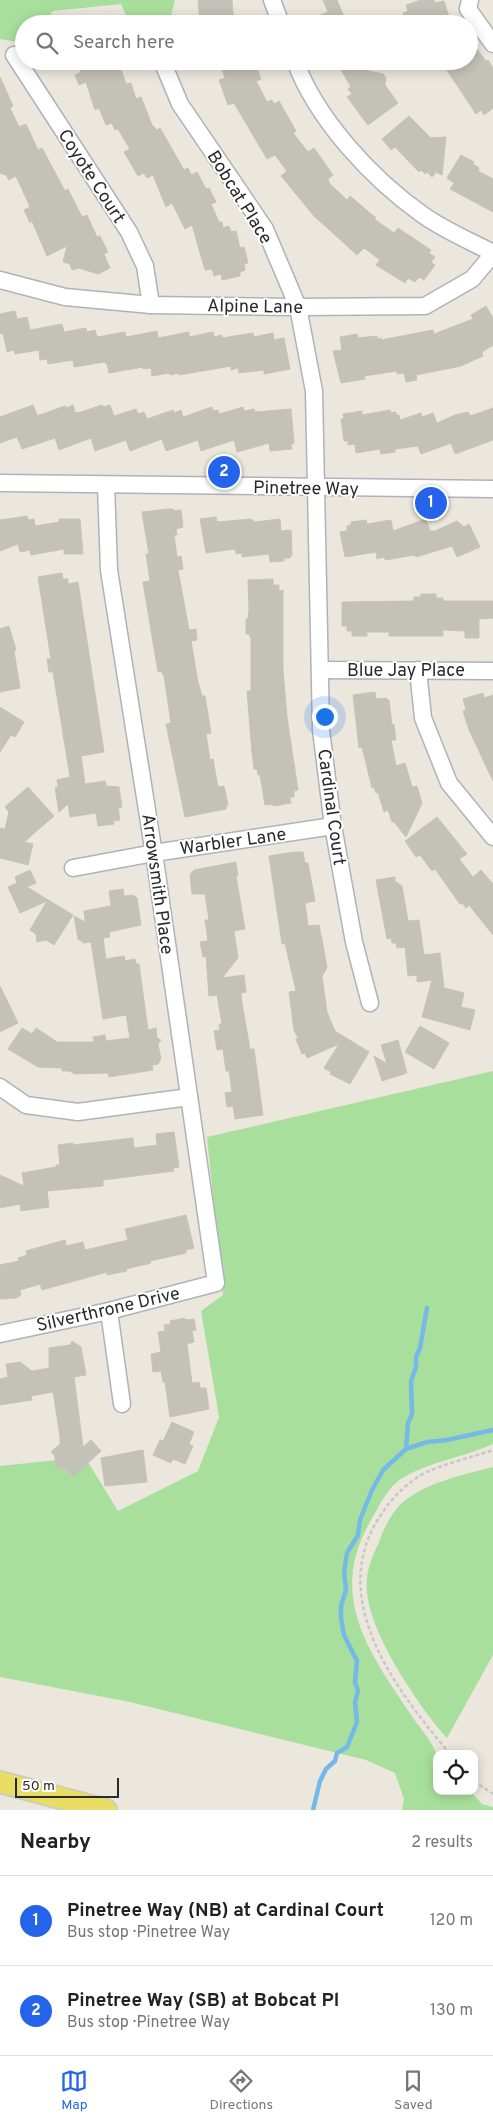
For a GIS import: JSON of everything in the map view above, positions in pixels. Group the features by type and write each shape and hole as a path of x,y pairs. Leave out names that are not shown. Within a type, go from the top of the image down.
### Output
{"main road":[{"path":"0,1782 106,1810"}],"street":[{"path":"272,0 278,15"},
{"path":"470,0 468,8 473,15"},
{"path":"478,22 493,44"},
{"name":"Coyote Court","path":"24,70 129,232 145,266 151,305"},
{"name":"Bobcat Place","path":"166,70 180,104 265,229 298,307 314,391 317,488"},
{"path":"298,70 343,142 379,181 423,215 493,253"},
{"name":"Alpine Lane","path":"0,280 65,297 151,305 425,306 472,279 493,253"},
{"name":"Pinetree Way","path":"0,483 493,490"},
{"name":"Arrowsmith Place","path":"106,485 109,570 154,852 216,1283"},
{"name":"Cardinal Court","path":"317,488 321,730 333,826 354,942 370,1003"},
{"name":"Blue Jay Place","path":"320,670 493,671"},
{"path":"418,670 423,718 448,783 493,837"},
{"name":"Warbler Lane","path":"73,868 154,852 333,826"},
{"path":"0,1086 26,1105 78,1112 189,1097"},
{"name":"Silverthrone Drive","path":"0,1334 108,1311 216,1283"},
{"path":"108,1311 122,1404"}],"path":[{"path":"447,1750 395,1680 369,1629 363,1611 360,1573 363,1551 387,1505 402,1489 420,1475 493,1450"},
{"path":"478,1784 493,1794"}],"green space":[{"path":"0,0 175,0 171,15 126,15 121,4 53,11 50,15 15,15 15,42 0,39"},
{"path":"493,1071 493,1444 426,1467 404,1477 393,1486 384,1497 370,1522 358,1549 353,1574 353,1598 358,1622 380,1667 434,1748 433,1795 474,1795 482,1804 493,1807 493,1810 402,1810 404,1799 395,1773 366,1760 130,1702 0,1677 0,1466 85,1457 118,1511 198,1471 219,1417 201,1311 223,1295 207,1137"},
{"path":"493,1467 493,1655 447,1738 407,1685 382,1640 373,1617 368,1596 367,1578 371,1560 386,1526 394,1511 402,1503 433,1484"}],"building":[{"path":"198,0 232,0 233,15 199,15"},
{"path":"323,0 337,0 343,15 321,15 328,12"},
{"path":"421,0 434,0 435,3 444,1 448,15 404,15 403,13 408,11 406,5"},
{"path":"478,51 493,68 493,108 484,115 481,110 476,114 447,70 478,70"},
{"path":"80,70 121,70 126,84 131,83 136,99 141,97 152,125 157,130 160,128 184,170 188,168 191,175 197,172 206,189 209,188 216,202 211,204 219,222 222,222 223,228 229,226 231,232 236,231 240,248 244,247 248,263 244,264 245,270 240,272 240,276 222,280 221,274 214,276 212,269 205,270 192,225 185,229 172,203 166,207 153,175 147,178 144,173 138,176 124,152 130,149 118,129 115,130 112,123 106,125 99,108 95,110 86,82 79,85 75,75 81,72"},
{"path":"222,70 258,70 261,79 256,81 267,102 272,100 274,104 279,101 296,131 293,133 308,152 314,148 333,175 328,179 330,184 347,200 350,196 376,218 374,219 394,233 398,228 431,250 429,253 435,257 431,262 435,265 424,280 419,277 415,282 408,278 405,283 376,265 380,260 364,248 357,255 314,216 281,176 287,171 275,155 267,159 234,103 228,105 219,80 225,78"},
{"path":"341,70 364,70 383,74 386,78 385,85 398,103 368,125 347,97 352,94 348,89 351,87"},
{"path":"0,77 13,106 10,108 19,127 26,124 38,150 42,148 65,191 68,189 82,217 87,215 97,237 100,236 108,252 104,254 110,268 98,274 79,268 72,270 70,264 63,262 67,246 47,256 32,221 30,223 24,210 30,207 16,176 9,180 6,175 0,173"},
{"path":"409,116 431,138 446,137 442,175 436,172 432,177 427,172 425,174 421,170 419,172 395,147 391,150 382,139"},
{"path":"461,155 474,162 473,164 479,168 478,171 493,179 493,212 450,189 454,183 447,178"},
{"path":"486,306 493,318 493,345 482,352 483,356 461,366 416,375 417,380 406,382 404,373 397,374 397,371 364,376 365,379 341,383 333,351 342,350 340,337 357,334 358,338 377,336 377,339 381,338 381,340 433,330 434,334 473,319 471,315"},
{"path":"15,311 17,319 27,317 30,330 62,324 64,332 86,328 87,332 95,330 97,337 125,332 126,337 157,331 158,338 189,332 189,337 213,332 214,337 222,335 222,338 253,333 254,337 273,333 274,340 284,338 290,369 264,374 264,370 239,373 238,368 231,370 231,366 179,375 179,373 170,375 169,373 152,376 151,368 143,369 143,367 109,373 107,364 104,362 74,367 73,360 48,364 47,359 40,360 39,350 15,354 14,350 7,352 3,333 0,334 0,314"},
{"path":"33,405 37,415 65,406 66,408 73,405 75,412 78,413 102,405 103,407 110,405 114,416 136,409 138,414 144,412 147,419 173,410 174,413 181,410 183,417 212,407 213,411 218,410 219,414 243,407 244,411 254,409 255,412 291,409 294,443 291,444 292,449 270,451 269,443 237,452 234,440 201,451 198,440 166,451 162,439 130,451 126,440 95,451 91,438 59,450 55,438 22,449 17,437 0,443 0,417"},
{"path":"493,408 493,440 455,454 451,443 421,454 418,446 395,449 395,452 381,454 380,449 356,453 355,444 348,445 348,441 344,441 341,419 344,418 343,414 362,411 362,415 390,410 391,413 396,412 396,415 399,415 400,420 421,413 422,417 433,413 437,423 455,415 468,412 470,416"},
{"path":"173,509 173,511 181,510 183,527 176,529 177,535 174,535 177,557 181,556 183,569 178,570 189,630 196,629 197,640 191,641 198,682 202,696 205,696 211,733 206,734 210,760 213,759 218,787 224,786 228,805 226,805 226,809 185,817 166,724 171,723 164,676 161,671 158,672 143,582 150,581 146,554 149,554 142,512"},
{"path":"27,516 28,520 34,519 35,526 59,522 59,519 80,519 83,554 64,554 64,549 31,555 30,550 20,552 18,544 0,551 0,520"},
{"path":"216,517 217,522 251,519 255,522 280,519 281,531 291,530 292,554 290,558 284,558 284,561 270,562 269,554 242,557 242,553 236,554 235,549 206,553 200,519"},
{"path":"366,520 367,524 391,520 393,531 423,520 427,522 430,531 435,531 457,521 464,527 469,524 480,547 457,557 452,546 416,557 415,555 385,560 384,557 377,559 376,552 345,557 340,532 347,531 347,526 351,525 351,522"},
{"path":"62,573 63,579 68,579 68,584 78,582 104,752 81,756 85,784 105,781 106,786 119,787 122,807 118,808 120,820 113,821 114,824 98,826 96,813 70,817 68,804 59,812 55,788 58,787 57,780 70,777 53,672 49,672 47,659 51,659 38,577"},
{"path":"273,579 273,585 279,585 279,591 283,590 283,669 287,717 298,790 294,791 294,797 290,797 291,803 273,806 273,804 265,805 260,775 258,775 257,769 254,769 247,691 251,691 251,639 249,634 246,634 246,619 248,619 249,610 248,580"},
{"path":"421,594 436,594 436,598 443,598 443,601 493,601 493,618 479,619 479,638 465,638 465,631 443,630 443,636 389,636 389,632 367,632 367,636 352,636 352,631 347,631 347,626 342,626 342,602 414,601 414,597 421,597"},
{"path":"9,626 16,650 14,651 20,688 0,692 0,629"},
{"path":"375,692 376,699 385,698 389,700 396,740 391,740 396,766 405,763 412,787 417,786 422,803 406,837 392,822 388,810 384,812 378,792 376,793 374,787 372,788 362,747 359,748 353,695"},
{"path":"483,693 484,698 493,695 493,781 469,730 463,711 466,710 463,699"},
{"path":"0,707 24,722 15,737 11,735 0,752"},
{"path":"28,787 54,816 24,842 33,844 28,865 0,858 0,828 5,829 9,812 5,807"},
{"path":"437,817 467,854 459,859 473,877 481,870 493,884 493,935 469,905 466,908 462,903 460,904 435,869 432,871 420,855 416,857 405,841"},
{"path":"303,852 305,863 308,863 315,901 305,903 308,926 319,925 327,968 322,976 327,1012 335,1031 369,1052 350,1084 330,1074 331,1072 324,1068 339,1044 307,1058 305,1053 302,1054 296,1039 298,1038 294,1030 289,992 296,991 285,943 282,944 269,856"},
{"path":"236,862 238,876 236,876 245,929 234,931 238,958 222,978 244,975 246,992 241,993 242,1003 250,1049 254,1049 263,1115 235,1119 233,1106 227,1107 225,1093 232,1092 229,1071 226,1071 223,1049 217,1050 214,1031 220,1030 219,1024 222,1024 217,995 209,996 206,956 203,957 200,942 208,941 205,920 209,920 205,894 192,894 190,875 194,870"},
{"path":"30,870 36,883 27,887 73,915 54,945 46,940 37,942 36,934 30,930 47,901 20,913 8,887 17,883 15,877"},
{"path":"395,877 395,881 402,886 408,921 419,920 424,955 440,953 444,988 464,993 461,1007 475,1010 470,1030 422,1017 432,980 417,982 417,975 408,976 405,947 397,948 396,943 392,943 391,938 387,939 376,880"},
{"path":"123,889 124,896 133,895 137,898 141,925 109,932 110,937 103,938 106,959 124,956 125,961 135,959 136,964 139,964 148,1030 156,1028 157,1038 161,1040 158,1044 161,1059 158,1064 152,1065 153,1070 109,1077 108,1073 74,1074 70,1071 62,1071 62,1068 38,1067 8,1049 22,1028 32,1034 36,1028 57,1042 94,1042 93,1037 105,1035 106,1041 130,1038 126,1015 103,1019 91,942 84,943 78,939 74,916 85,922 84,911 111,906 109,891"},
{"path":"0,986 18,1023 0,1032"},
{"path":"420,1026 449,1043 434,1069 405,1052"},
{"path":"398,1040 407,1073 382,1081 374,1056 387,1064 381,1045"},
{"path":"174,1132 179,1167 173,1168 174,1171 103,1180 103,1186 47,1191 49,1207 21,1211 20,1204 0,1208 0,1175 24,1186 22,1173 60,1165 58,1145 133,1138 134,1148 157,1145 156,1134"},
{"path":"186,1215 194,1248 186,1250 186,1253 150,1261 151,1263 126,1269 127,1271 107,1275 107,1272 42,1290 40,1284 20,1290 21,1295 16,1298 0,1299 0,1265 19,1261 18,1258 27,1255 26,1251 65,1240 66,1246 83,1242 85,1250 128,1240 125,1229"},
{"path":"185,1318 185,1320 194,1319 196,1330 192,1331 194,1342 187,1344 192,1383 199,1382 200,1388 206,1388 209,1409 170,1417 165,1382 163,1382 161,1371 153,1372 151,1354 161,1352 158,1332 165,1331 164,1325 171,1324 170,1321"},
{"path":"72,1341 81,1347 86,1375 74,1377 83,1447 91,1440 101,1451 73,1477 67,1469 58,1469 55,1466 55,1456 51,1452 60,1444 53,1392 31,1396 32,1400 0,1405 0,1379 8,1377 6,1364 20,1362 32,1371 49,1368 49,1348 70,1345"},
{"path":"172,1422 194,1432 189,1444 193,1446 185,1464 173,1459 171,1463 153,1455 160,1440 163,1441"},
{"path":"143,1450 147,1482 105,1486 101,1458"}],"waterway":[{"path":"406,1449 408,1423 412,1414 411,1381 416,1367 416,1357 420,1348 427,1308"},
{"path":"313,1810 320,1781 326,1769 335,1761 337,1753 347,1747 357,1722 355,1702 358,1691 355,1682 357,1661 344,1635 341,1606 346,1590 344,1572 347,1553 358,1535 360,1520 372,1490 383,1470 406,1449 427,1442 447,1440 493,1430"}],"place":[{"name":"Pinetree Way (SB) at Bobcat Pl","path":"224,472"},
{"name":"Pinetree Way (NB) at Cardinal Court","path":"431,503"}]}
